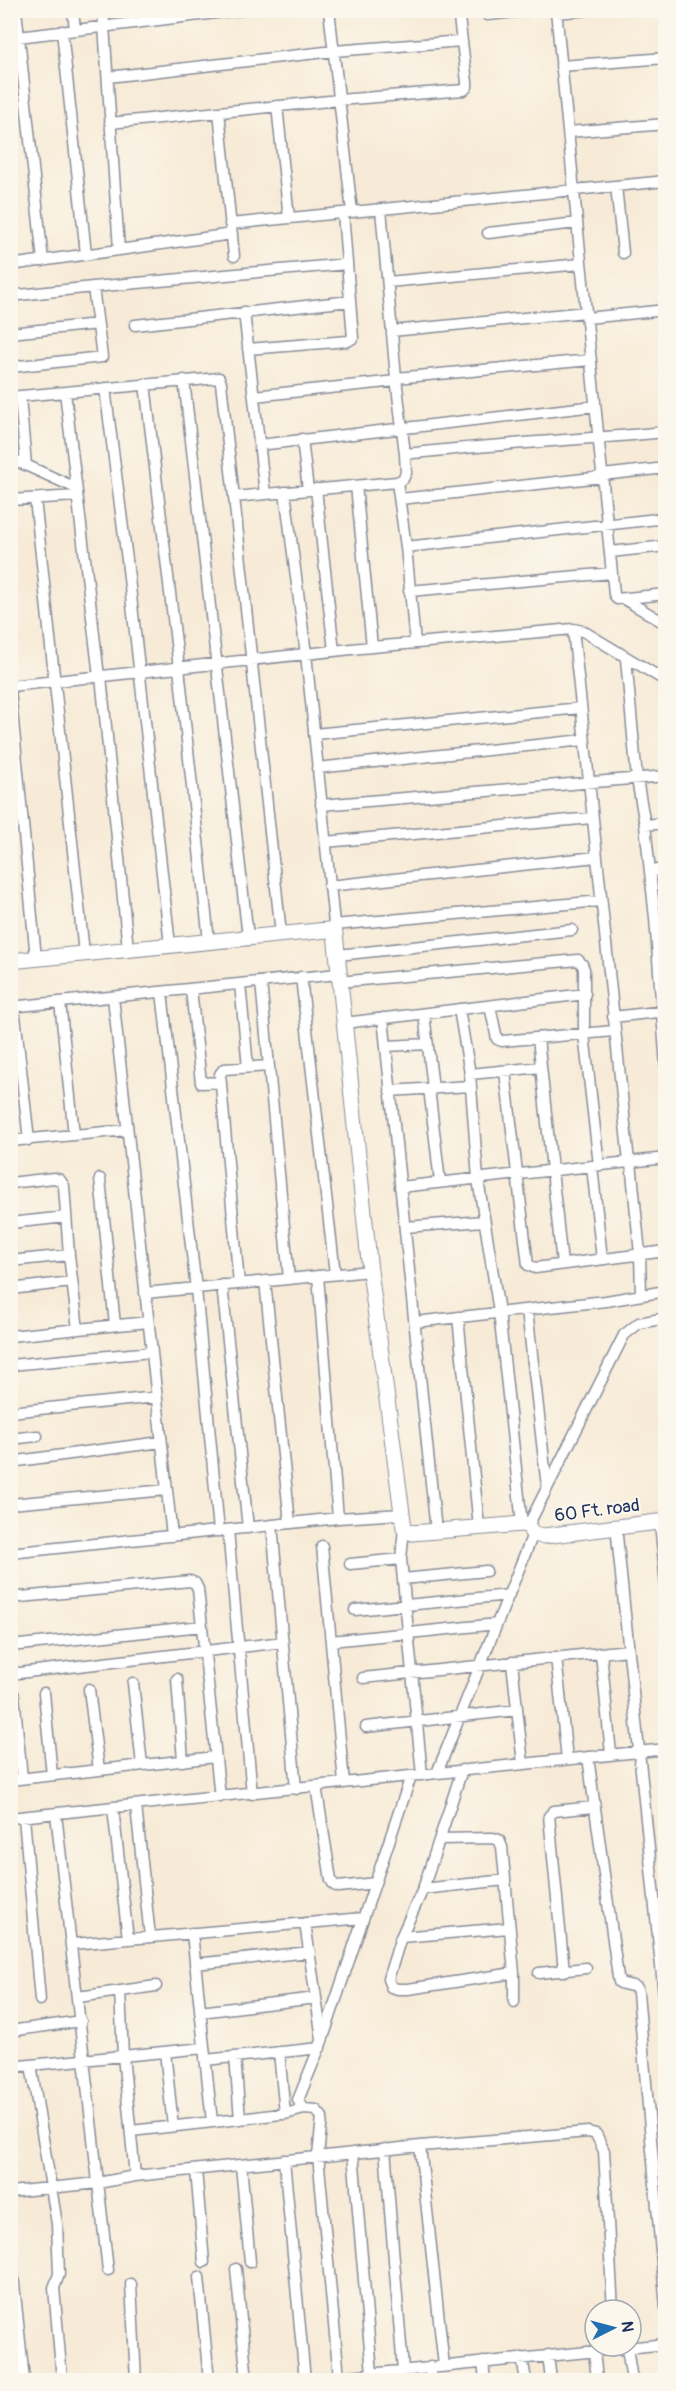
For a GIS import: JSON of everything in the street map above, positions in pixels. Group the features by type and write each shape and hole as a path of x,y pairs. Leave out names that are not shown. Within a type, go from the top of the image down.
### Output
{"street":[{"path":"16,10 15,37 42,261"},
{"path":"73,10 75,30"},
{"path":"103,10 119,250"},
{"path":"15,37 241,10"},
{"path":"248,349 348,341 353,338 347,264 348,212 329,10"},
{"path":"110,123 464,90 467,82 458,10"},
{"path":"487,15 535,10"},
{"path":"588,10 556,12 614,594 617,599 666,594"},
{"path":"62,31 86,254"},
{"path":"108,77 334,51 462,41"},
{"path":"561,66 666,58"},
{"path":"277,106 289,218"},
{"path":"219,112 234,256"},
{"path":"568,132 666,124"},
{"path":"10,265 119,250 289,218 666,181"},
{"path":"616,186 623,253"},
{"path":"234,497 397,482 403,479 406,473 403,427 396,380 381,209"},
{"path":"488,233 577,223"},
{"path":"10,296 347,264"},
{"path":"388,282 581,264"},
{"path":"10,366 102,357 93,287"},
{"path":"135,325 350,301"},
{"path":"392,331 666,310"},
{"path":"244,312 265,494"},
{"path":"10,333 98,324"},
{"path":"254,396 591,360"},
{"path":"26,465 15,397 219,378 252,660 280,934"},
{"path":"184,380 248,937"},
{"path":"145,384 209,941"},
{"path":"105,388 140,672 170,945"},
{"path":"65,392 100,676 128,949"},
{"path":"259,445 595,406"},
{"path":"405,454 487,444 666,432"},
{"path":"302,439 312,490 334,651"},
{"path":"10,458 77,492"},
{"path":"399,499 666,468"},
{"path":"397,482 415,643"},
{"path":"356,486 372,647"},
{"path":"10,501 77,492"},
{"path":"285,492 306,654 370,1271 403,1521 401,1559 416,1721 416,1775 375,1883 321,2044 298,2096 299,2104 304,2109"},
{"path":"36,499 84,953"},
{"path":"406,547 666,518"},
{"path":"610,552 666,546"},
{"path":"409,591 612,573"},
{"path":"624,599 666,624"},
{"path":"573,629 614,1031 640,1254 641,1294"},
{"path":"36,958 10,688 54,681 372,647 573,629 583,631 666,681"},
{"path":"626,659 637,779 650,871 660,918 666,1067"},
{"path":"314,734 581,708"},
{"path":"317,768 584,740"},
{"path":"321,805 666,776"},
{"path":"325,842 592,818"},
{"path":"645,825 666,823"},
{"path":"329,886 596,857"},
{"path":"650,871 666,869"},
{"path":"10,961 601,901"},
{"path":"338,955 572,930"},
{"path":"29,1140 12,1007 301,977 339,978 578,960 584,969 584,1034 602,1259"},
{"path":"301,977 335,1274"},
{"path":"261,982 289,1279"},
{"path":"240,984 248,1067"},
{"path":"190,989 201,1083 221,1082"},
{"path":"162,992 252,1794"},
{"path":"344,1023 585,994"},
{"path":"113,997 172,1536"},
{"path":"60,1002 74,1135"},
{"path":"490,1006 497,1039 502,1041 614,1031"},
{"path":"459,1010 470,1074 478,1179 499,1312 528,1528"},
{"path":"613,1017 663,1012"},
{"path":"424,1014 440,1182"},
{"path":"383,1018 436,1531"},
{"path":"538,1038 562,1264"},
{"path":"386,1046 428,1044"},
{"path":"239,1284 221,1071 269,1066"},
{"path":"470,1074 541,1067"},
{"path":"505,1072 528,1264 535,1268 666,1251"},
{"path":"390,1091 470,1086"},
{"path":"10,1142 127,1130"},
{"path":"400,1187 666,1158"},
{"path":"10,1183 54,1178 60,1180 64,1186 78,1329"},
{"path":"100,1179 115,1325"},
{"path":"10,1222 66,1217"},
{"path":"405,1227 484,1221"},
{"path":"10,1261 69,1255"},
{"path":"145,1293 370,1271"},
{"path":"318,1276 338,1518"},
{"path":"265,1281 290,1523"},
{"path":"10,1289 72,1282"},
{"path":"222,1286 248,1528"},
{"path":"415,1322 606,1301 666,1291"},
{"path":"527,1310 547,1487"},
{"path":"458,1317 479,1527"},
{"path":"437,1773 509,1595 528,1528 547,1487 624,1335 639,1323 666,1318"},
{"path":"10,1336 148,1322"},
{"path":"10,1365 152,1352"},
{"path":"10,1412 157,1397"},
{"path":"10,1439 37,1436"},
{"path":"10,1462 162,1442"},
{"path":"10,1504 167,1490"},
{"path":"10,1553 338,1518 403,1521"},
{"name":"60 Ft. road","path":"403,1521 412,1533 479,1527 528,1528 544,1536 663,1521"},
{"path":"663,1521 666,1586"},
{"path":"272,1525 296,1789"},
{"path":"616,1526 666,2015"},
{"path":"322,1546 344,1783"},
{"path":"350,1564 401,1559"},
{"path":"403,1578 486,1571"},
{"path":"10,1598 189,1581 195,1583 198,1589 220,1797"},
{"path":"355,1610 509,1595"},
{"path":"331,1641 497,1624"},
{"path":"10,1646 202,1626"},
{"path":"10,1674 283,1642"},
{"path":"363,1678 628,1650"},
{"path":"601,1653 611,1754"},
{"path":"556,1657 567,1759"},
{"path":"512,1662 523,1764"},
{"path":"177,1679 183,1761"},
{"path":"133,1683 142,1765"},
{"path":"89,1689 99,1770"},
{"path":"44,1693 52,1775"},
{"path":"14,1695 16,1779 215,1757"},
{"path":"366,1727 517,1710"},
{"path":"10,1818 666,1749"},
{"path":"588,1757 619,1982 624,1985 633,1985 637,1988 638,1993 666,2308"},
{"path":"462,1770 423,1889 401,1937 388,1978 391,1987 398,1989 514,1972"},
{"path":"316,1786 334,1886 375,1883"},
{"path":"136,1806 150,1937"},
{"path":"564,1971 549,1816 554,1811 594,1807"},
{"path":"113,1808 128,1939"},
{"path":"57,1814 108,2270"},
{"path":"24,1817 40,2000"},
{"path":"440,1839 493,1838 499,1840 502,1847 514,1972 514,2002"},
{"path":"423,1889 505,1880"},
{"path":"73,1944 363,1918"},
{"path":"305,1923 321,2044"},
{"path":"401,1937 509,1928"},
{"path":"192,1934 212,2122"},
{"path":"195,1964 309,1952"},
{"path":"539,1973 586,1968"},
{"path":"78,1997 156,1986"},
{"path":"120,1991 123,2056 135,2176"},
{"path":"200,2012 316,1998"},
{"path":"10,2031 81,2021"},
{"path":"10,2067 165,2052 235,2057 321,2044"},
{"path":"165,2052 173,2126"},
{"path":"279,2052 285,2114"},
{"path":"235,2057 240,2119"},
{"path":"31,2065 57,2224 59,2274 54,2288 62,2380"},
{"path":"131,2131 285,2114 304,2109 316,2110 321,2114 318,2156 339,2377"},
{"path":"10,2192 385,2149 588,2132 596,2134 604,2151 612,2298"},
{"path":"420,2146 444,2366"},
{"path":"385,2149 403,2370"},
{"path":"353,2153 372,2373"},
{"path":"284,2160 305,2380"},
{"path":"241,2164 250,2262"},
{"path":"196,2170 204,2262"},
{"path":"10,2246 24,2380"},
{"path":"236,2269 247,2380"},
{"path":"200,2277 209,2380"},
{"path":"131,2284 136,2380"},
{"path":"643,2346 666,2344"},
{"path":"311,2380 583,2352"},
{"path":"548,2355 551,2380"},
{"path":"522,2358 526,2380"},
{"path":"595,2358 597,2380"},
{"path":"629,2358 632,2380"},
{"path":"483,2361 485,2380"},
{"path":"430,2367 431,2380"}]}
